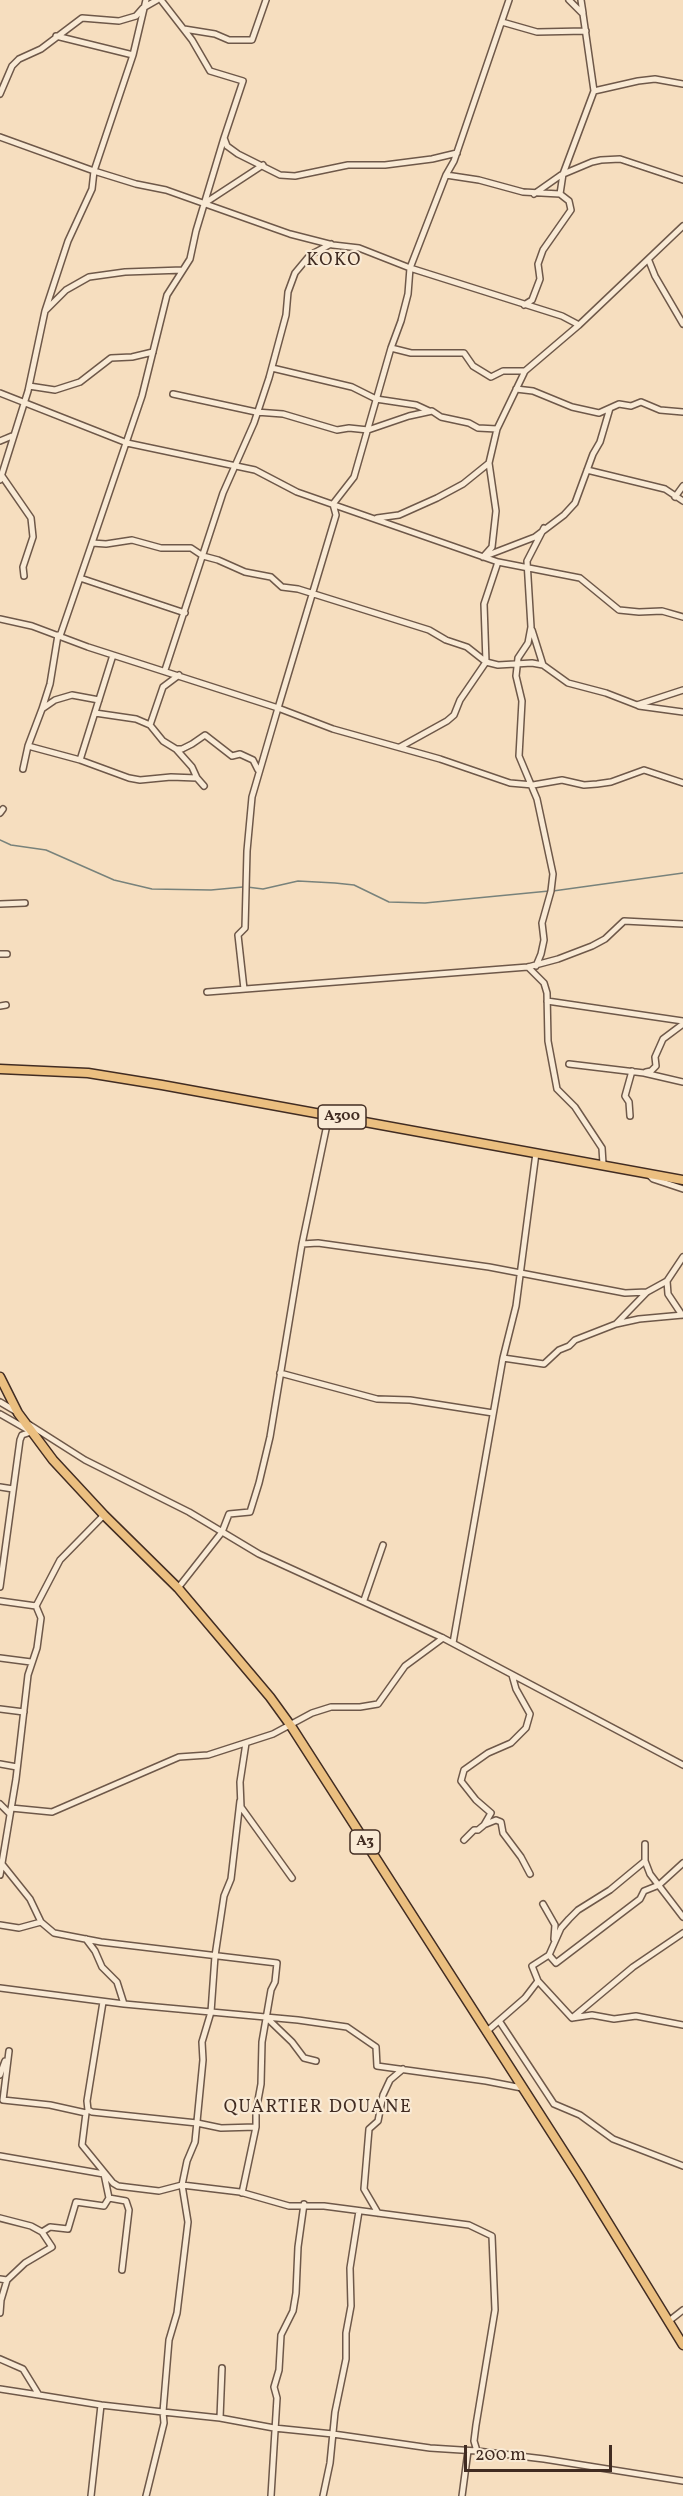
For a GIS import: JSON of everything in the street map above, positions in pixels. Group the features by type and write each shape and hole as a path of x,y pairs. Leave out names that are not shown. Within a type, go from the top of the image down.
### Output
{"highway":[{"name":"A300","path":"0,1069 88,1073 216,1093 683,1180"},
{"name":"A3","path":"0,1377 21,1417 53,1460 104,1515 178,1588 270,1697 291,1726 683,2345"}],"street":[{"path":"24,576 24,567 33,537 31,518 1,478 12,436 25,402 45,311 69,241 92,189 94,171 133,55 146,0"},
{"path":"0,94 12,66 19,59 41,49 55,36 82,18 119,21 136,16 143,8 159,0 184,28 210,71 243,81 196,231 190,259 167,295 146,386 87,562 59,636 51,684 28,746 23,769"},
{"path":"184,28 215,34 229,40 252,40 266,0"},
{"path":"333,504 354,477 391,348 399,329 408,294 410,268 446,175 457,153 509,0"},
{"path":"569,0 583,14"},
{"path":"560,194 563,174 594,91 581,0"},
{"path":"502,22 537,32 586,31"},
{"path":"55,36 133,55"},
{"path":"594,91 655,79 683,84"},
{"path":"0,137 94,171 205,203 290,234 358,248 410,268 562,316 579,325"},
{"path":"224,138 227,146 238,154 280,175 295,176 348,165 385,165 432,159 457,153"},
{"path":"534,194 563,174 592,162 620,159 683,180"},
{"path":"205,203 262,165"},
{"path":"446,175 479,180 534,194 560,194 569,201 572,210 543,250 538,264 540,279 532,300 524,305"},
{"path":"483,557 492,547 496,511 489,463 497,429 525,371 649,261 683,226"},
{"path":"165,670 234,465 254,423 272,368 286,315 288,292 295,273 310,255 331,244"},
{"path":"649,261 655,276 683,324"},
{"path":"45,311 66,290 89,277 125,272 183,270"},
{"path":"391,348 411,353 464,353 473,366 490,377 503,371 525,371"},
{"path":"29,386 55,390 80,382 111,358 132,357 153,352"},
{"path":"272,368 352,387 376,399 416,405 478,428 497,429"},
{"path":"516,389 533,391 572,407 599,413 619,404 631,406 641,402 660,410 683,412"},
{"path":"0,393 127,443 255,470 297,492 498,562 580,578 619,610 662,611 683,617"},
{"path":"173,394 256,412 283,414 337,430 350,428 368,430 430,411"},
{"path":"483,557 535,537 564,515 574,503 600,442 610,408"},
{"path":"0,441 12,436"},
{"path":"375,519 399,515 437,498 463,484 489,463"},
{"path":"587,470 637,480 665,489 683,501"},
{"path":"675,497 683,486"},
{"path":"244,989 238,935 245,928 252,797 258,770 336,515 333,504"},
{"path":"536,966 542,954 544,940 542,923 553,874 533,785 524,771 519,756 522,701 516,676 518,658 528,643 531,627 527,561 544,528"},
{"path":"92,543 132,540 161,548 191,548 202,556 218,560 245,572 271,577 282,587 298,589 429,630 446,640 467,647 486,662 498,665 517,663 543,665 568,683 606,693 637,705 683,712"},
{"path":"400,747 447,721 486,662 484,604 498,562"},
{"path":"80,578 184,613"},
{"path":"0,619 32,626 113,655 278,708 333,729 400,747 510,783 533,785 562,780 597,784 611,782 644,770 683,783"},
{"path":"531,627 543,665"},
{"path":"80,760 113,655"},
{"path":"150,725 163,687 179,675"},
{"path":"637,705 683,690"},
{"path":"42,709 55,700 72,695 99,699"},
{"path":"95,713 136,719 150,725 163,741 176,749 192,767 204,786"},
{"path":"176,749 182,749 205,735 232,756 240,754 253,760 258,770"},
{"path":"28,746 140,780 171,777 197,778"},
{"path":"0,904 25,903"},
{"path":"207,992 536,966 592,946 605,939 624,921 683,924"},
{"path":"0,954 7,954"},
{"path":"528,967 544,983 547,1001 548,1046 554,1063 556,1086 575,1107 602,1148 603,1164"},
{"path":"547,1001 683,1022"},
{"path":"644,1073 656,1066 654,1057 663,1039 683,1022"},
{"path":"569,1064 632,1071 683,1082"},
{"path":"630,1116 629,1102 625,1096 632,1071"},
{"path":"178,1588 222,1532 229,1514 250,1512 260,1483 270,1437 302,1244 329,1115"},
{"path":"453,1643 503,1358 516,1306 536,1153"},
{"path":"646,1173 653,1179 683,1189"},
{"path":"302,1244 318,1243 521,1272 625,1293 647,1292"},
{"path":"616,1324 647,1292 667,1281 683,1257"},
{"path":"503,1358 544,1364 559,1350 569,1346 575,1340 616,1324 639,1319 682,1315 668,1294 667,1281"},
{"path":"280,1373 377,1399 410,1400 493,1413"},
{"path":"0,1402 85,1460 189,1512 277,1563 364,1600 443,1638 683,1765"},
{"path":"0,1414 21,1428 31,1431"},
{"path":"0,1587 3,1545 20,1440 22,1435 31,1431"},
{"path":"0,1487 13,1489"},
{"path":"36,1606 60,1560 104,1515"},
{"path":"364,1600 382,1545"},
{"path":"0,1601 36,1606"},
{"path":"0,1875 31,1662 37,1648 41,1618 36,1606"},
{"path":"0,1804 10,1811 52,1812 179,1757 208,1755 246,1743 291,1726 312,1713 331,1707 378,1704 405,1666 443,1638"},
{"path":"0,1658 31,1662"},
{"path":"484,1825 491,1813 476,1800 461,1781 464,1770 488,1753 511,1743 526,1728 530,1714 516,1689 512,1675"},
{"path":"0,1709 24,1712"},
{"path":"146,2496 164,2422 168,2351 177,2313 188,2222 182,2185 186,2161 195,2142 203,2060 202,2042 211,2012 215,1956 224,1896 231,1879 246,1743"},
{"path":"0,1764 17,1767"},
{"path":"240,1801 243,1810 292,1878"},
{"path":"464,1840 474,1830 484,1825 496,1820 501,1822 503,1833 521,1857 530,1874"},
{"path":"645,1844 645,1861 659,1885 683,1917"},
{"path":"572,2018 550,1998 538,1981 532,1966 549,1955 561,1928 578,1910 610,1890 645,1861"},
{"path":"549,1955 556,1963 639,1899 644,1891 659,1885 683,1863"},
{"path":"2,1864 30,1899 46,1929 54,1933 86,1940 277,1963 262,2042 261,2084 256,2111 256,2127 242,2193"},
{"path":"543,1904 555,1924 553,1947"},
{"path":"0,1925 19,1928 41,1922"},
{"path":"572,2018 633,1967 683,1933"},
{"path":"86,1940 95,1951 102,1967 117,1982 124,2004"},
{"path":"486,2032 525,1998 538,1981"},
{"path":"0,1988 103,2002 347,2027 376,2047 377,2066 493,2082 523,2089"},
{"path":"103,2002 87,2102 88,2109 92,2112 197,2123 221,2128 256,2127"},
{"path":"572,2018 592,2015 614,2019 636,2016 683,2025"},
{"path":"267,2018 292,2042 304,2058 316,2061"},
{"path":"500,2022 554,2104 580,2115 613,2139 683,2166"},
{"path":"0,2047 9,2051"},
{"path":"0,2075 9,2051"},
{"path":"9,2051 3,2100 50,2105 86,2113 82,2145 104,2174 118,2186 159,2191 182,2185 242,2193 289,2206 304,2204 469,2224 492,2236 495,2310 478,2406 474,2441 477,2451"},
{"path":"378,2213 364,2189 369,2129 378,2121 384,2094 390,2080 403,2068"},
{"path":"0,2157 104,2174"},
{"path":"42,2232 50,2227 68,2229 76,2202 104,2206 109,2198 104,2174"},
{"path":"109,2198 126,2201 129,2210 122,2270"},
{"path":"271,2496 277,2398 274,2387 279,2370 281,2335 293,2310 297,2293 298,2247 304,2204"},
{"path":"323,2496 347,2349 346,2332 351,2306 350,2268 359,2211"},
{"path":"0,2218 31,2226 42,2232 52,2247 3,2279 0,2313"},
{"path":"669,2321 683,2310"},
{"path":"0,2359 23,2369 39,2395"},
{"path":"219,2418 222,2368"},
{"path":"0,2389 102,2405 219,2418 274,2428 430,2448 556,2460 683,2481"},
{"path":"92,2496 102,2405"},
{"path":"462,2496 468,2451"}],"waterway":[{"path":"0,840 11,845 46,850 114,880 152,889 211,890 243,887"},
{"path":"553,891 683,873"},
{"path":"247,887 263,889 298,881 335,883 354,885 389,902 425,903 549,891"}],"district":[{"name":"KOKO","path":"334,262"},
{"name":"QUARTIER DOUANE","path":"318,2109"}]}
